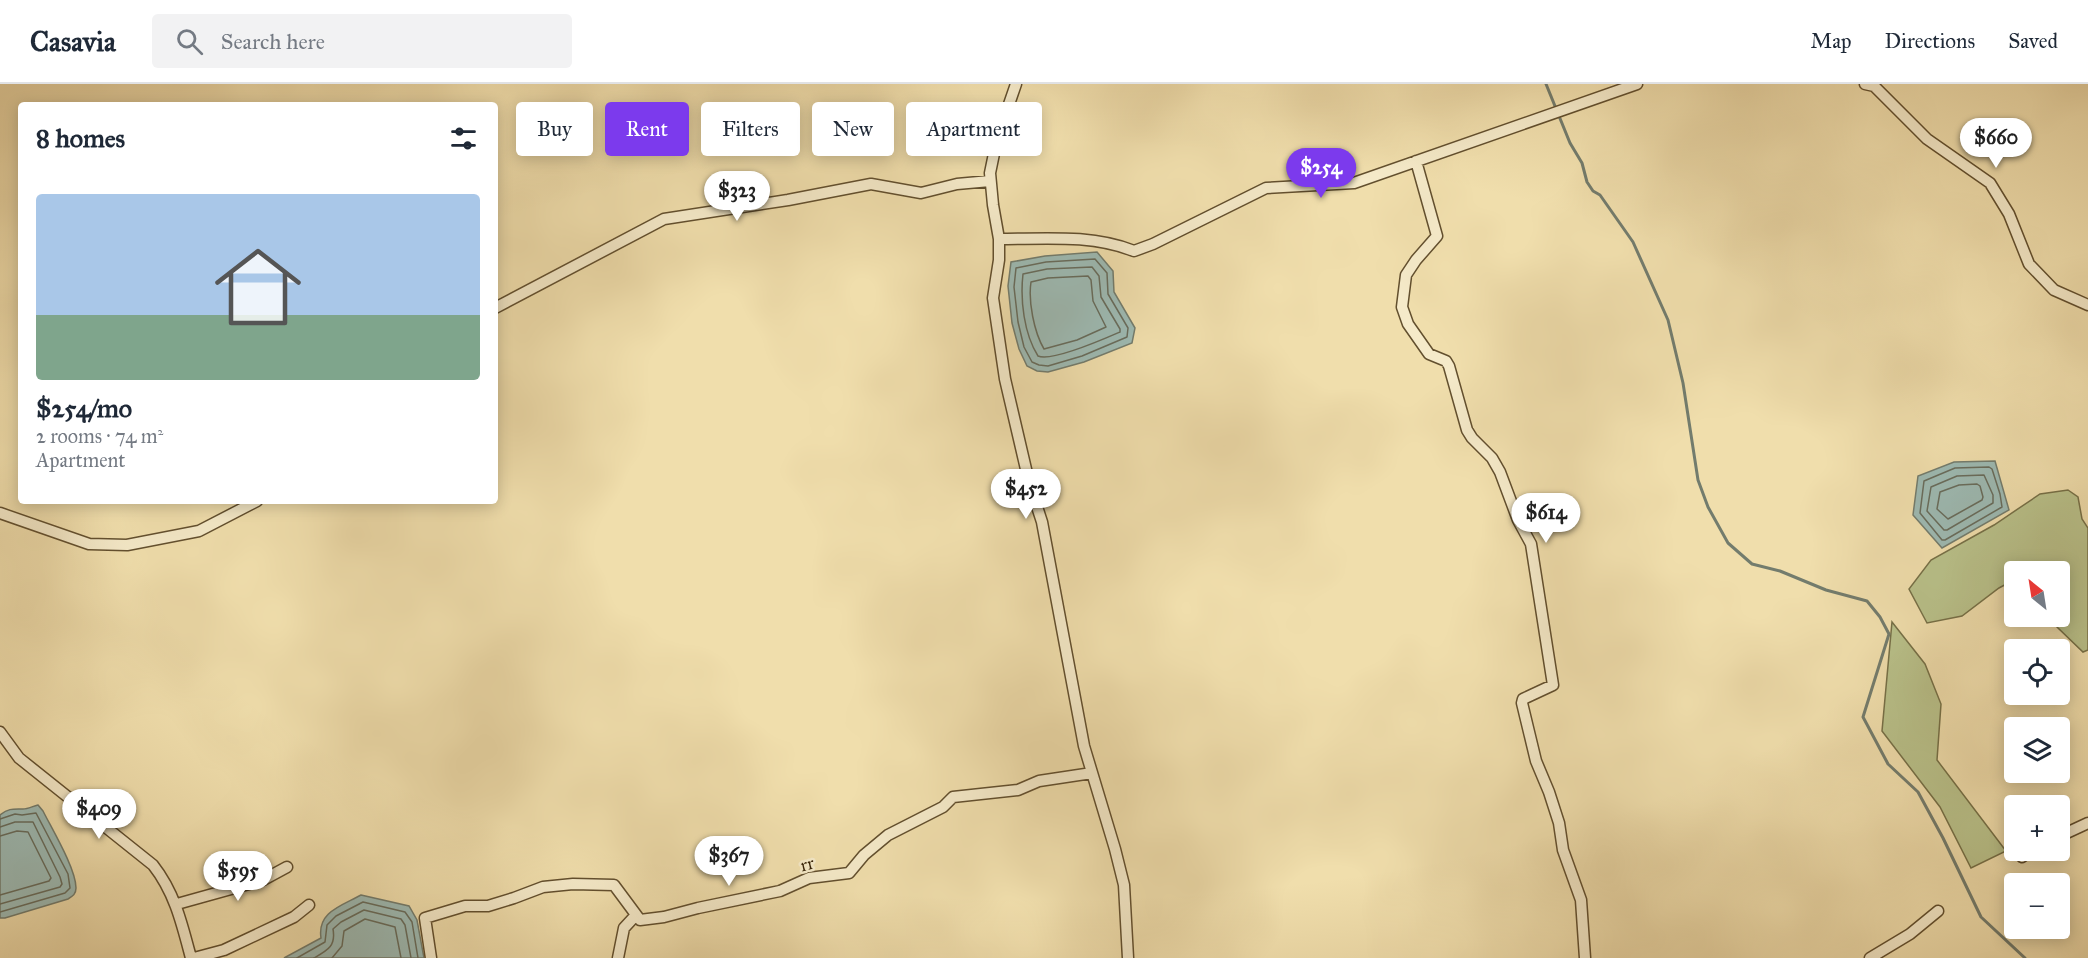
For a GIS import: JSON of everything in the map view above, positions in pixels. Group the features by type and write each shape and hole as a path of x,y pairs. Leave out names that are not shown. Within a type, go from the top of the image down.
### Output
{"street":[{"path":"1016,84 993,154 990,181 999,239 999,260 993,298 1005,380 1029,482 1041,522 1084,746 1124,885 1128,958"},
{"path":"999,239 1084,239 1115,243 1134,251 1153,244 1266,188 1354,183 1637,84"},
{"path":"1865,84 1874,87 1927,139 1990,183 2009,214 2029,264 2054,291 2088,304"},
{"path":"1416,161 1437,236 1406,275 1403,314 1429,354 1446,362 1449,366 1467,430 1492,458 1518,520 1531,544 1553,684 1523,699 1522,703 1536,761 1549,792 1558,823 1563,850 1578,886 1585,958"},
{"path":"498,306 664,219 788,200 871,184 921,193 957,184 990,181"},
{"path":"0,513 89,544 127,545 199,531 251,504"},
{"path":"0,732 19,758 153,865 165,880 177,904 192,958 224,950 294,917 309,905"},
{"name":"rr","path":"636,915 640,920 664,917 780,891 809,878 849,873 864,855 888,835 943,807 953,797 1018,789 1038,781 1092,773"},
{"path":"2070,831 2088,823"},
{"path":"177,904 263,880 287,867"},
{"path":"431,958 425,918 465,906 488,906 543,887 573,884 614,885 636,915 624,928 618,958"},
{"path":"1870,958 1910,934 1938,911"}],"green space":[{"path":"2068,490 2078,497 2082,519 2088,528 2088,650 2083,652 2057,627 2070,627 2070,561 2004,561 2004,585 1962,616 1927,623 1909,589 1931,560 1994,525 2040,494"},
{"path":"1892,622 1925,664 1941,704 1937,760 2004,848 2004,852 1971,868 1940,807 1882,731"}],"water":[{"path":"1097,252 1113,271 1114,292 1135,328 1132,343 1084,362 1048,372 1037,371 1027,366 1019,349 1012,323 1008,286 1011,262 1045,256"},
{"path":"1995,461 2009,510 1942,548 1913,515 1918,476 1954,462"},
{"path":"38,805 68,860 75,880 75,892 68,899 0,918 0,815 9,810"},
{"path":"361,895 409,906 417,920 424,958 284,958 321,938 321,929 327,916 338,907"}],"waterway":[{"path":"1546,84 1570,143 1582,163 1587,182 1593,191 1600,195 1633,242 1668,320 1683,383 1698,480 1708,507 1728,543 1752,564 1780,571 1826,590 1867,601 1880,617 1889,634 1863,717 1888,764 1918,792 1981,917 2025,958"}]}
